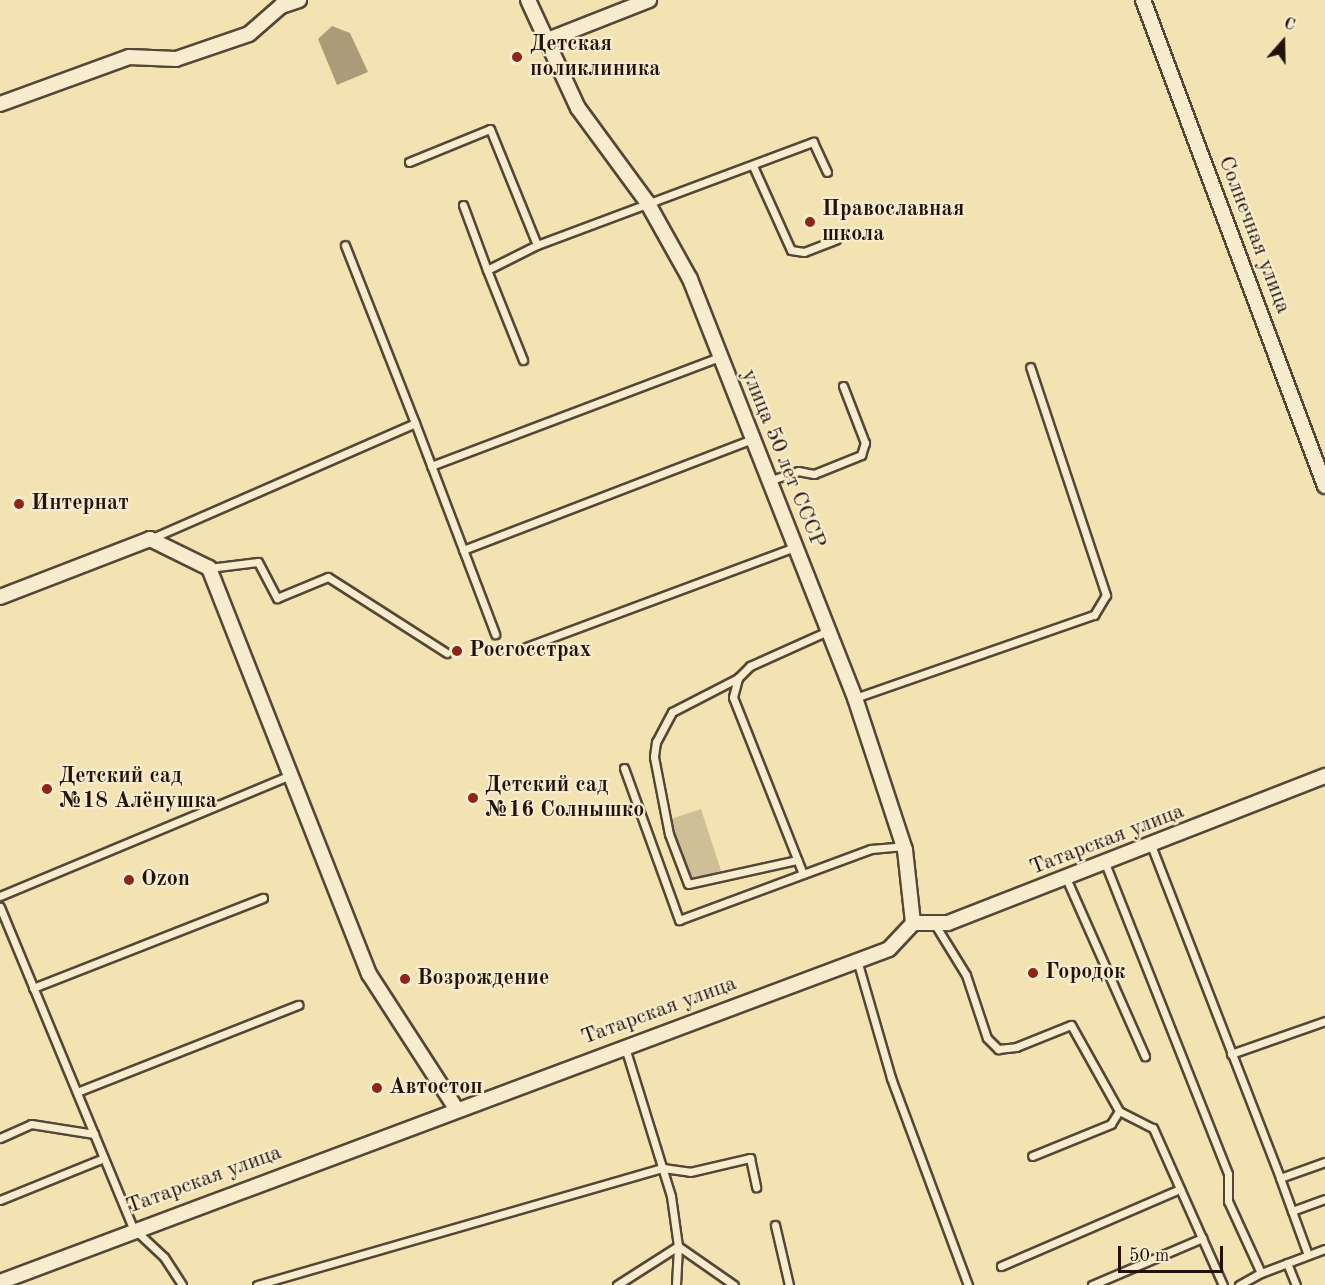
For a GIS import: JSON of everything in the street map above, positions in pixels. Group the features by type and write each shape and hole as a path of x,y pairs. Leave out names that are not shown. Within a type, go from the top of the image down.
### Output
{"street":[{"path":"0,105 129,57 176,59 249,34 281,6 299,0"},
{"name":"улица 50 лет СССР","path":"528,0 578,108 650,207 690,279 855,698 904,846 913,923"},
{"path":"545,41 649,0"},
{"name":"Солнечная улица","path":"1143,0 1325,486"},
{"path":"0,597 150,539 209,567 369,974 457,1110"},
{"name":"Татарская улица","path":"0,1282 133,1228 889,949 913,923 948,923 1325,777"}],"lane":[{"path":"409,162 490,129 537,244"},
{"path":"487,270 537,244 650,207 813,142 827,172"},
{"path":"753,166 791,250 804,252 836,240"},
{"path":"463,205 523,360"},
{"path":"345,245 495,634"},
{"path":"431,466 720,357"},
{"path":"855,698 1094,615 1106,595 1030,367"},
{"path":"768,481 798,471 814,474 861,455 865,443 843,386"},
{"path":"150,539 415,423"},
{"path":"463,550 752,439"},
{"path":"526,647 795,547"},
{"path":"209,567 258,562 277,598 328,577 447,653"},
{"path":"797,860 688,884 669,834 654,758 656,742 672,712 738,678 777,650 828,631"},
{"path":"738,678 733,697 803,874"},
{"path":"624,768 679,920 871,849 904,846"},
{"path":"0,896 291,775"},
{"path":"1151,845 1308,1255"},
{"path":"1105,863 1228,1174 1228,1201 1261,1274"},
{"path":"1066,878 1145,1056"},
{"path":"33,988 263,898"},
{"path":"0,907 133,1228 164,1257 182,1285"},
{"path":"934,923 966,975 987,1038 998,1049 1016,1047 1071,1025 1119,1111 1153,1128 1223,1285"},
{"path":"857,960 891,1078 968,1285"},
{"path":"76,1092 298,1005"},
{"path":"1231,1054 1325,1021"},
{"path":"625,1047 663,1168 678,1246 675,1285"},
{"path":"1032,1156 1111,1124 1119,1111"},
{"path":"0,1138 31,1124 94,1134"},
{"path":"0,1200 104,1158"},
{"path":"257,1285 663,1168 690,1172 750,1158 756,1187"},
{"path":"1280,1178 1325,1162"},
{"path":"1002,1266 1180,1190"},
{"path":"1292,1211 1325,1199"},
{"path":"775,1225 789,1285"},
{"path":"1092,1285 1202,1238"},
{"path":"617,1285 678,1246"},
{"path":"678,1246 734,1285"},
{"path":"1239,1285 1325,1249"},
{"path":"1287,1263 1296,1285"}],"shaded area":[{"path":"332,26 350,33 368,72 337,85 318,39"},
{"path":"701,809 721,871 691,881 671,819"}],"place":[{"name":"Детская поликлиника","path":"517,57"},
{"name":"Православная школа","path":"810,222"},
{"name":"Интернат","path":"19,504"},
{"name":"Росгосстрах","path":"457,651"},
{"name":"Детский сад №18 Алёнушка","path":"47,789"},
{"name":"Детский сад №16 Солнышко","path":"473,798"},
{"name":"Ozon","path":"129,880"},
{"name":"Городок","path":"1033,973"},
{"name":"Возрождение","path":"405,979"},
{"name":"Автостоп","path":"377,1088"}]}
